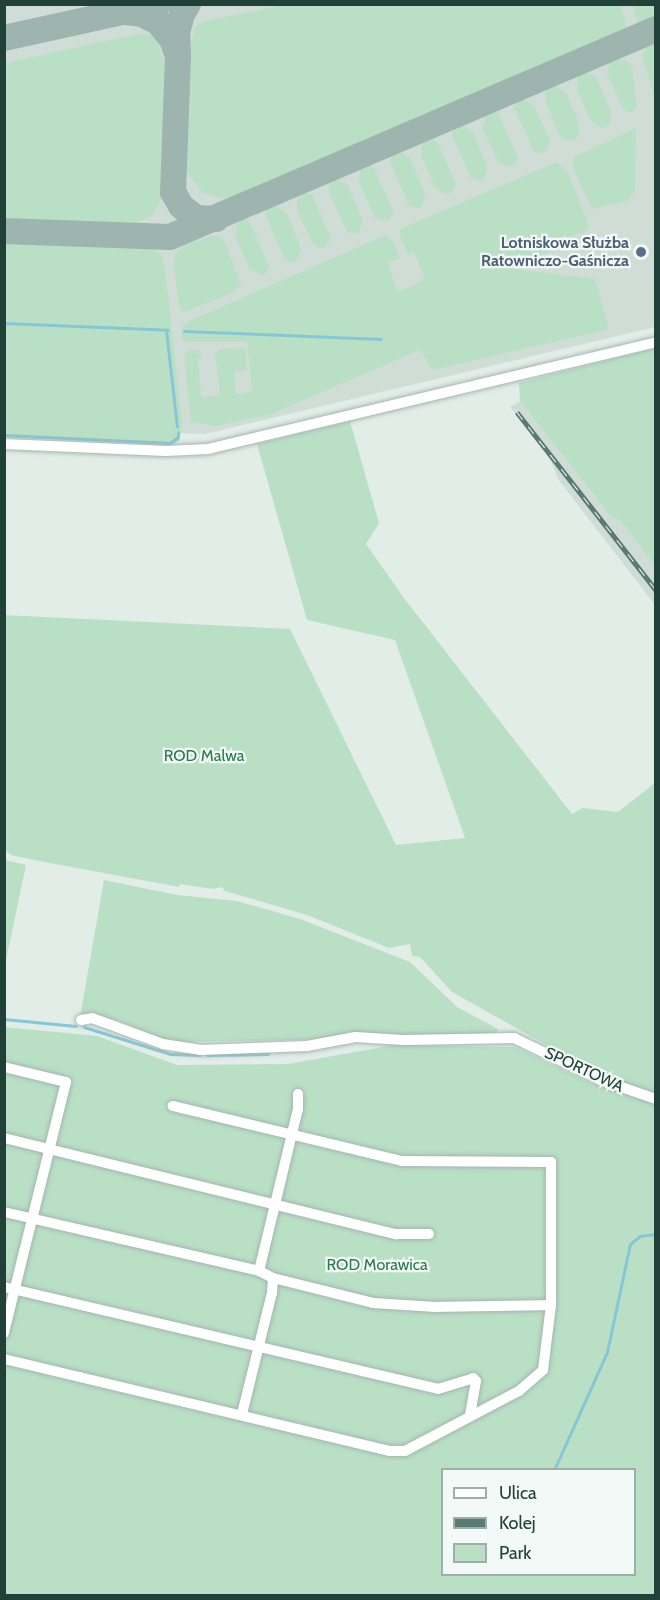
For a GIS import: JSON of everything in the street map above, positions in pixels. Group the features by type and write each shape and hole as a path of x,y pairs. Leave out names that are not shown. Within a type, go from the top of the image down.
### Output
{"street":[{"path":"4,444 166,451 208,449 656,342"},
{"name":"SPORTOWA","path":"81,1020 92,1018 163,1044 200,1050 307,1046 356,1037 404,1040 514,1038 601,1080 656,1098"},
{"path":"4,1067 66,1082 32,1218 10,1288 4,1333"},
{"path":"259,1271 298,1109 298,1094"},
{"path":"4,1359 390,1451 405,1451 519,1391 543,1370 551,1305 551,1162 402,1161 173,1106"},
{"path":"4,1138 396,1234 429,1234"},
{"path":"4,1212 259,1271 273,1278 373,1303 436,1307 551,1305"},
{"path":"242,1414 260,1347 273,1278"},
{"path":"10,1288 438,1389 473,1378 476,1382 470,1416"}],"shaded area":[{"path":"5,5 655,5 655,327 205,434 5,426"},
{"path":"520,401 612,518 621,521 655,566 655,605 558,479 550,458 510,407"}],"green space":[{"path":"282,5 621,5 627,30 239,198 230,200 203,193 183,168 188,61 190,44 197,23"},
{"path":"633,5 655,5 655,18 638,26"},
{"path":"137,34 151,35 155,38 170,73 164,194 153,214 147,219 120,226 5,221 5,63"},
{"path":"655,40 655,99 642,56 646,46"},
{"path":"616,58 627,61 632,66 637,107 633,112 627,112 622,106 607,74 609,63"},
{"path":"585,71 596,77 611,112 610,123 605,128 597,126 590,120 577,89 578,73"},
{"path":"554,84 566,93 580,126 579,135 574,141 563,139 559,134 546,102 545,92"},
{"path":"523,98 535,107 550,140 548,148 542,154 534,152 514,108 517,101"},
{"path":"492,111 499,114 518,159 512,167 499,163 483,130 485,114"},
{"path":"461,124 473,132 487,166 486,176 481,181 471,178 452,135 454,127"},
{"path":"636,128 635,191 627,201 592,209 573,168 574,157"},
{"path":"430,138 437,141 456,184 450,194 442,193 435,187 421,156 423,141"},
{"path":"399,151 410,158 425,193 423,204 419,208 409,206 390,162 392,154"},
{"path":"557,162 568,172 589,226 584,233 551,240 554,251 489,266 595,279 609,329 433,370 420,350 271,414 216,426 191,422 184,356 189,349 198,350 201,354 202,359 198,359 201,397 220,395 215,354 219,349 245,348 247,370 234,372 236,394 252,392 247,342 187,342 182,339 181,329 189,321 386,235 392,240 400,258 388,263 397,293 425,279 414,252 408,254 400,237 400,229"},
{"path":"367,165 374,168 394,213 388,221 375,218 359,183 361,168"},
{"path":"335,179 347,184 363,220 358,234 347,232 328,189 331,181"},
{"path":"304,193 312,195 331,238 325,248 317,247 311,241 297,210 297,200"},
{"path":"276,205 287,214 301,248 299,258 293,262 285,260 266,215 268,208"},
{"path":"243,219 249,220 269,266 267,273 262,275 250,269 235,236 237,224"},
{"path":"213,235 220,237 226,244 241,284 232,293 185,312 179,308 174,266 175,253 184,246"},
{"path":"5,243 151,249 161,255 165,267 182,425 179,441 173,444 5,437"},
{"path":"656,348 655,566 621,521 612,518 520,401 519,383"},
{"name":"ROD Malwa","path":"350,421 379,523 366,544 404,598 572,814 583,808 618,812 655,783 655,1093 600,1075 452,992 420,957 412,956 410,944 389,948 307,915 225,891 222,887 213,889 180,884 179,887 34,860 11,855 4,849 4,615 290,629 396,845 465,838 395,640 307,620 257,444"},
{"path":"4,860 26,865 5,965"},
{"path":"104,880 177,895 237,901 300,919 410,962 457,1007 498,1029 494,1036 185,1042 167,1041 117,1020 91,1015 80,1017"},
{"name":"ROD Morawica","path":"4,1027 97,1036 177,1065 288,1064 394,1045 515,1047 592,1084 655,1103 655,1595 5,1595"}],"waterway":[{"path":"4,323 168,330"},
{"path":"166,330 177,426"},
{"path":"184,331 381,339"},
{"path":"4,435 170,443 178,437 178,432"},
{"path":"4,1019 76,1026"},
{"path":"84,1027 170,1054 200,1055"},
{"path":"207,1055 268,1054"},
{"path":"555,1468 607,1352 630,1244 640,1236 656,1234"}],"taxiway":[{"path":"4,38 158,4"},
{"path":"126,12 142,14 158,22 172,39 178,56 177,33 182,14 188,4"},
{"path":"4,231 170,237 656,29"},
{"path":"178,56 173,192 181,206 196,218 216,219"}],"railway":[{"path":"517,412 656,590"}],"place":[{"name":"Lotniskowa Służba Ratowniczo-Gaśnicza","path":"641,252"}]}
